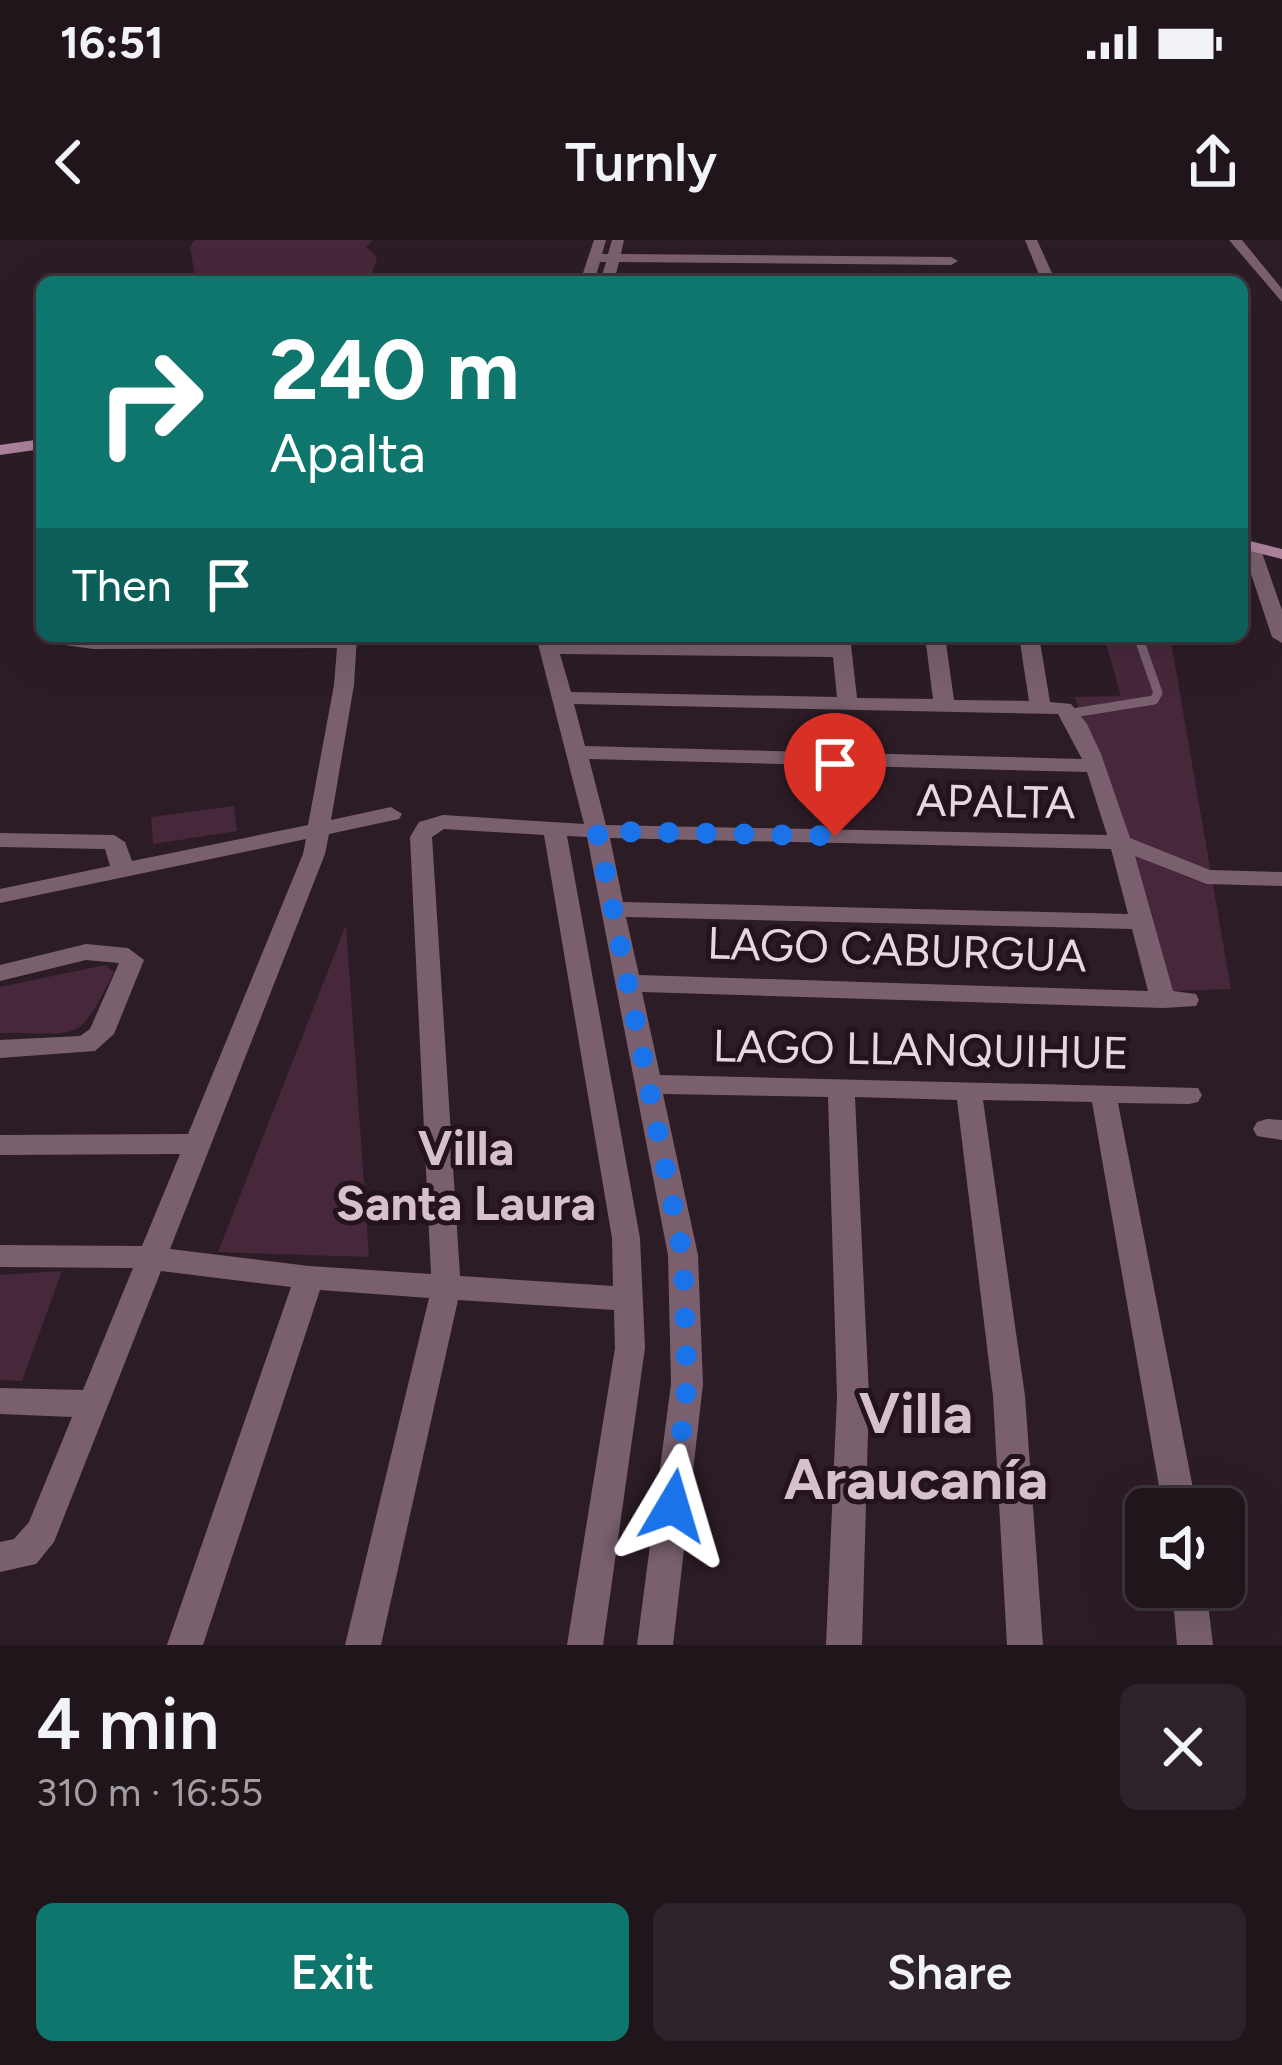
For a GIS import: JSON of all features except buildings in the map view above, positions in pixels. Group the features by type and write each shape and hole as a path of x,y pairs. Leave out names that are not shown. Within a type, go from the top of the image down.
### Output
{"main road":[{"path":"0,450 36,445"},
{"path":"1248,546 1282,554"}],"street":[{"path":"589,276 600,240"},
{"path":"609,276 618,240"},
{"path":"734,240 735,260"},
{"path":"839,240 844,260"},
{"path":"1031,240 1046,276"},
{"path":"1235,240 1282,298"},
{"path":"946,244 956,276"},
{"path":"595,258 951,261"},
{"path":"689,259 689,276"},
{"path":"754,260 755,276"},
{"path":"821,260 824,276"},
{"path":"1248,550 1282,637"},
{"path":"1248,585 1264,585"},
{"path":"84,642 156,642"},
{"path":"0,1557 24,1553 42,1531 314,854 344,686 346,642"},
{"path":"655,1645 689,1334 675,1200 597,831 547,642 842,644 847,701"},
{"path":"936,642 944,703"},
{"path":"1030,642 1040,704"},
{"path":"562,698 1040,704 1076,716"},
{"name":"LAGO CABURGUA","path":"629,983 1175,1000 1141,922 1120,842 1076,716"},
{"path":"577,752 1094,766"},
{"path":"0,896 319,820 392,814"},
{"name":"APALTA","path":"446,1288 421,837 427,827 442,822 597,831 1120,842 1207,877 1282,879"},
{"path":"554,828 626,1238 625,1389 585,1645"},
{"path":"0,839 114,842 124,870"},
{"path":"614,909 1141,922"},
{"path":"0,973 89,953 111,952 132,960 101,1034 86,1045 0,1049"},
{"name":"LAGO LLANQUIHUE","path":"651,1084 1103,1097 1189,1095"},
{"path":"841,1090 853,1396 844,1645"},
{"path":"969,1093 1009,1396 1025,1645"},
{"path":"1103,1097 1176,1488"},
{"path":"0,1145 197,1144"},
{"path":"0,1256 152,1257 309,1278 628,1299"},
{"path":"185,1645 309,1278"},
{"path":"363,1645 446,1288"},
{"path":"0,1401 93,1404"},
{"path":"1191,1608 1195,1645"}],"lane":[{"path":"1076,716 1154,700 1158,693 1140,642"}],"shaded area":[{"path":"195,240 373,240 366,247 377,257 372,276 195,276 190,247"},
{"path":"1106,642 1171,642 1231,989 1173,991 1075,697 1121,696"},
{"path":"234,806 237,831 153,844 151,817"},
{"path":"346,925 369,1257 218,1252"},
{"path":"105,965 114,972 83,1024 62,1033 0,1033 0,987"},
{"path":"62,1271 22,1381 0,1380 0,1275"}],"district":[{"name":"Villa Santa Laura","path":"466,1176"},
{"name":"Villa Araucanía","path":"916,1446"}],"route":[{"path":"673,1506 687,1384 683,1256 597,831 835,836"}]}
